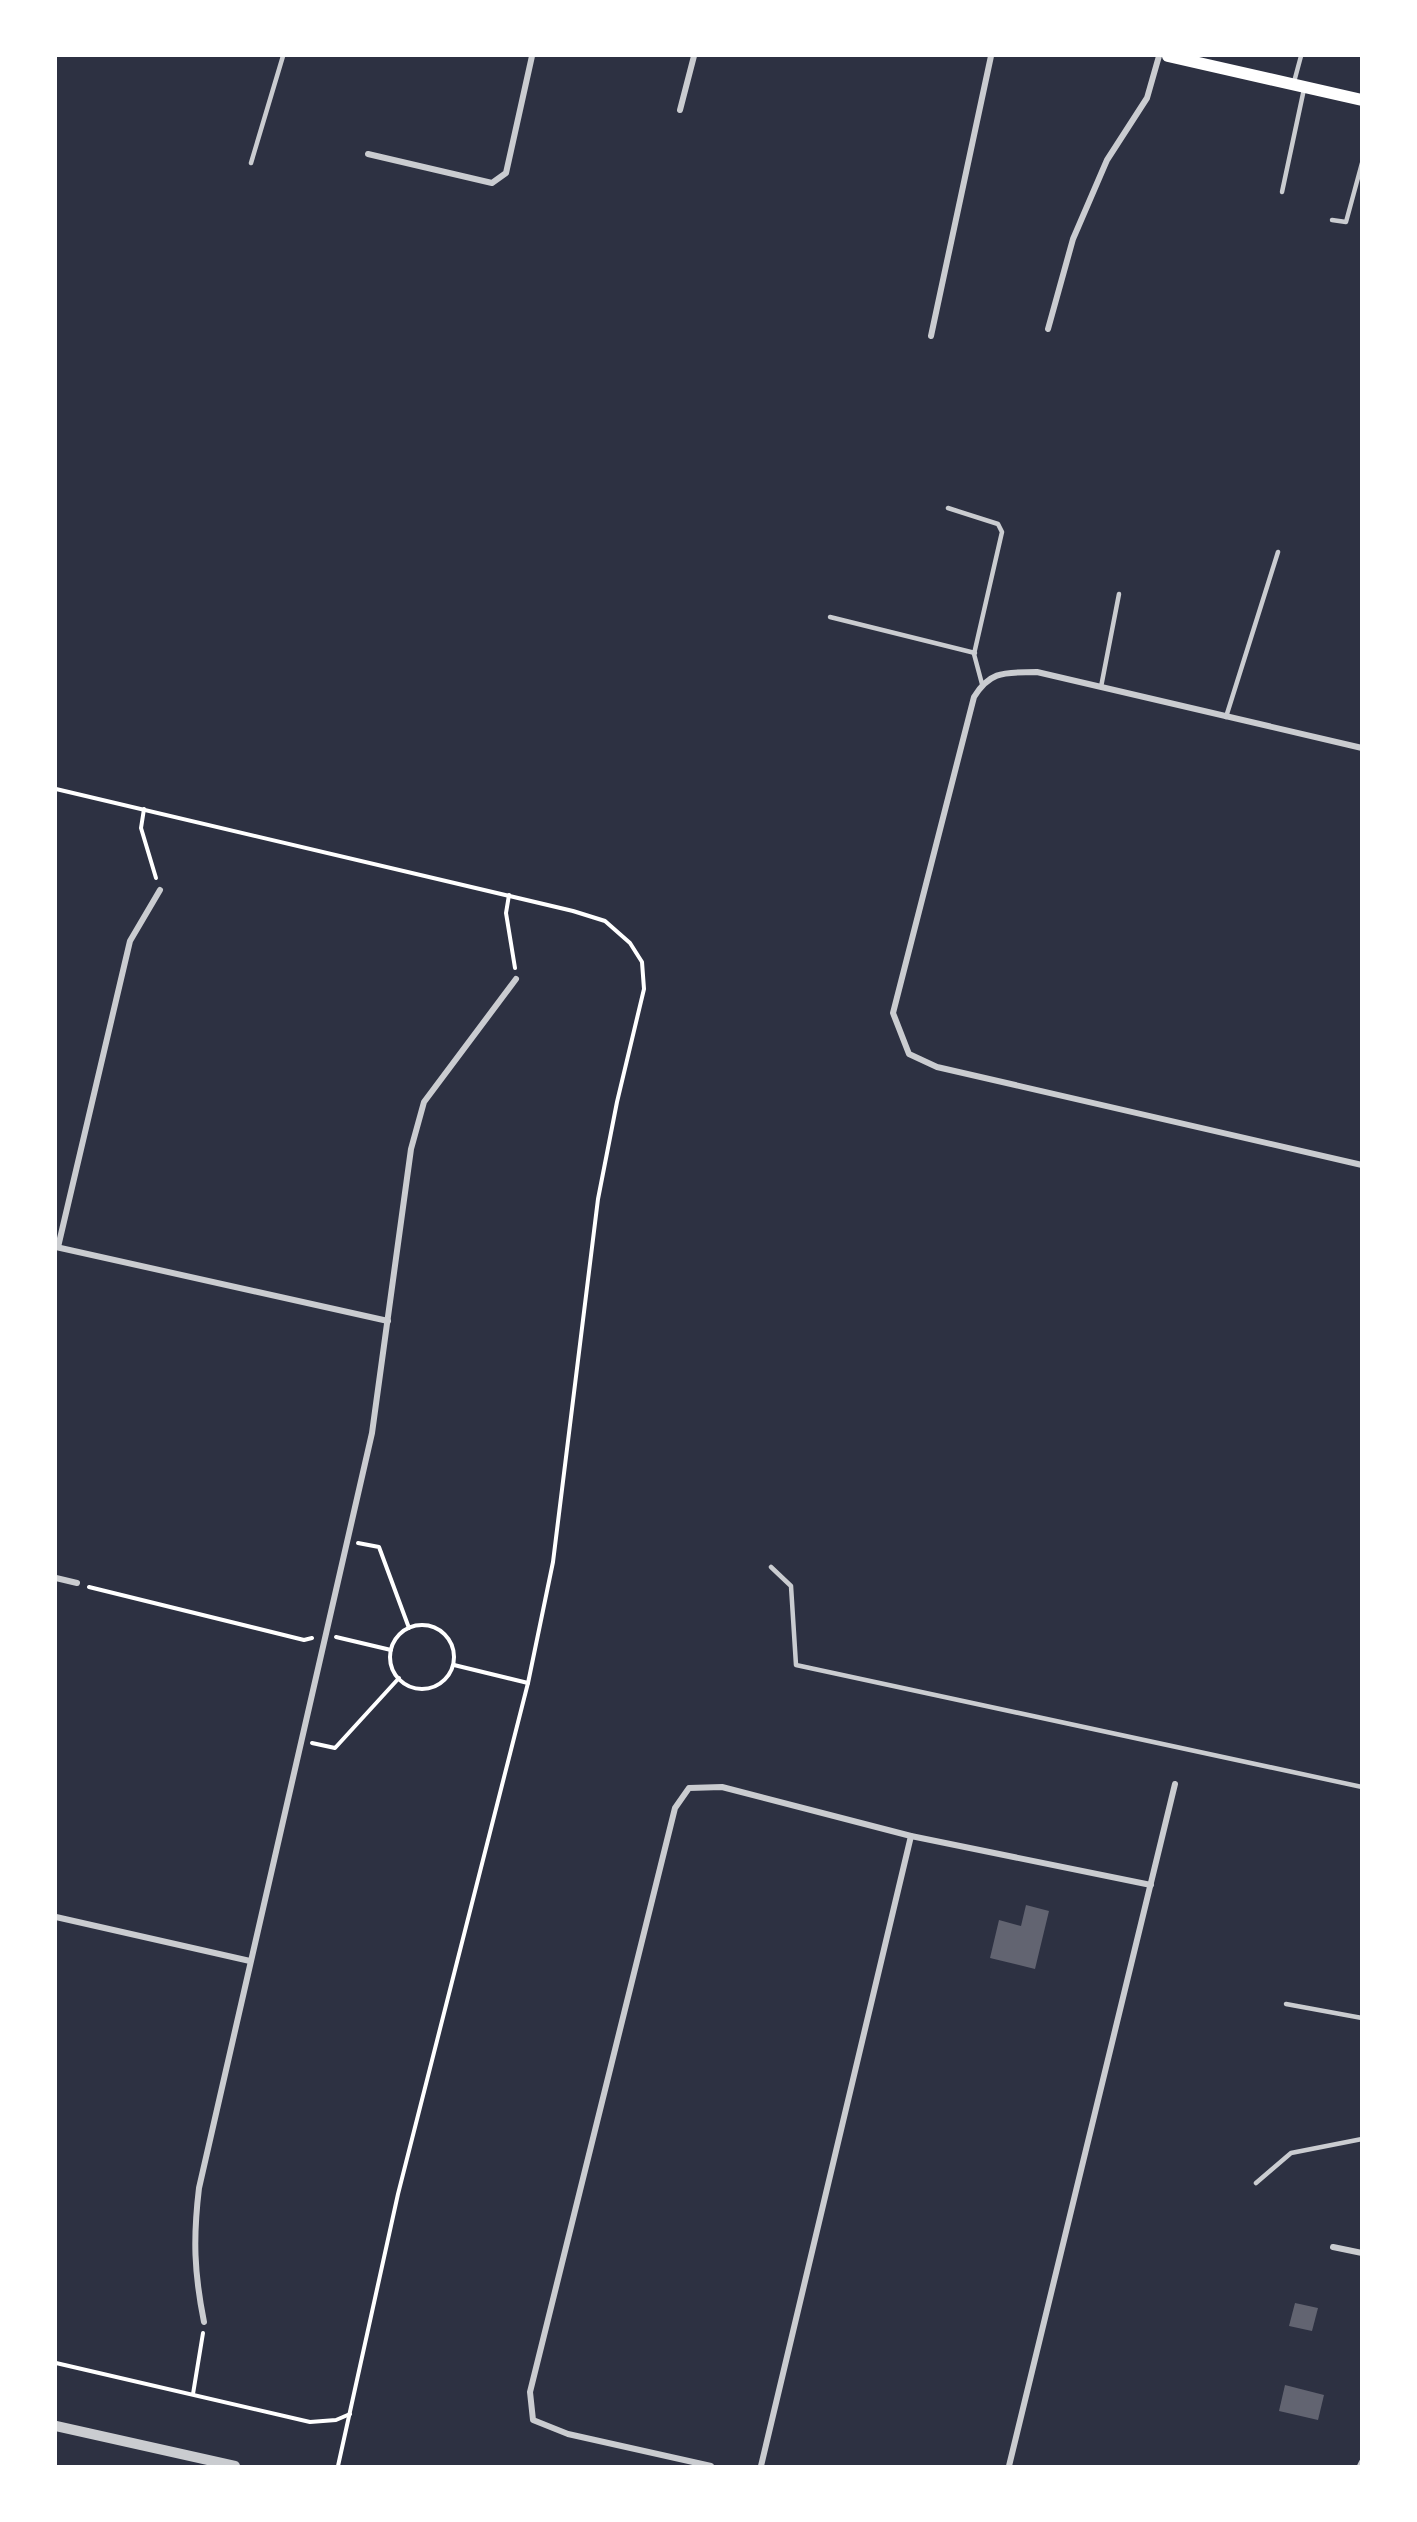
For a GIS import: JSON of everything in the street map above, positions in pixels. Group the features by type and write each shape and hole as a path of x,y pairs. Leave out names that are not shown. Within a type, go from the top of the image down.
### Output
{"main road":[{"path":"1168,56 1362,100"}],"street":[{"path":"368,154 492,183 506,173 532,56"},
{"path":"680,110 694,56"},
{"path":"931,336 991,56"},
{"path":"1048,329 1073,239 1107,160 1147,98 1159,56"},
{"path":"1362,748 1037,672 998,674 982,684 974,697 893,1013 909,1054 937,1067 1362,1166"},
{"path":"160,890 130,941 57,1247 388,1321"},
{"path":"204,2322 196,2279 193,2235 199,2188 372,1433 411,1149 424,1102 516,979"},
{"path":"56,1578 77,1584"},
{"path":"1009,2466 1175,1784"},
{"path":"711,2466 568,2434 533,2420 530,2392 675,1808 689,1788 722,1787 911,1836 1151,1885"},
{"path":"761,2466 911,1836"},
{"path":"56,1917 250,1961"},
{"path":"1333,2247 1362,2253"},
{"path":"56,2426 234,2466"},
{"path":"1360,2466 1362,2462"}],"lane":[{"path":"251,163 283,56"},
{"path":"1282,192 1299,85 1301,56"},
{"path":"1332,220 1346,222 1362,163"},
{"path":"948,508 998,524 1002,532 975,653 982,684"},
{"path":"1226,717 1278,552"},
{"path":"1101,687 1119,594"},
{"path":"830,617 975,653"},
{"path":"771,1567 791,1586 796,1665 1362,1787"},
{"path":"1286,2004 1362,2018"},
{"path":"1256,2183 1291,2153 1362,2139"}],"path":[{"path":"56,789 509,895 605,921 630,943 642,962 644,989 617,1102 598,1199 553,1562 528,1683 398,2194 338,2466"},
{"path":"144,809 141,828 160,890"},
{"path":"509,895 506,913 516,979"},
{"path":"347,1540 379,1547 410,1628"},
{"path":"77,1584 114,1595 304,1640 326,1634 391,1650"},
{"path":"429,1625 441,1630 450,1640 454,1652 454,1665 444,1680 428,1688 415,1688 399,1678 391,1663 391,1650 396,1639 410,1628 429,1625"},
{"path":"454,1665 528,1683"},
{"path":"301,1741 335,1748 399,1678"},
{"path":"193,2394 204,2322"},
{"path":"56,2363 310,2422 336,2420 350,2414"}],"building":[{"path":"1026,1905 1049,1911 1035,1969 990,1958 999,1920 1021,1926"},
{"path":"1295,2303 1318,2308 1312,2331 1289,2326"},
{"path":"1285,2385 1324,2395 1318,2420 1279,2411"}]}
